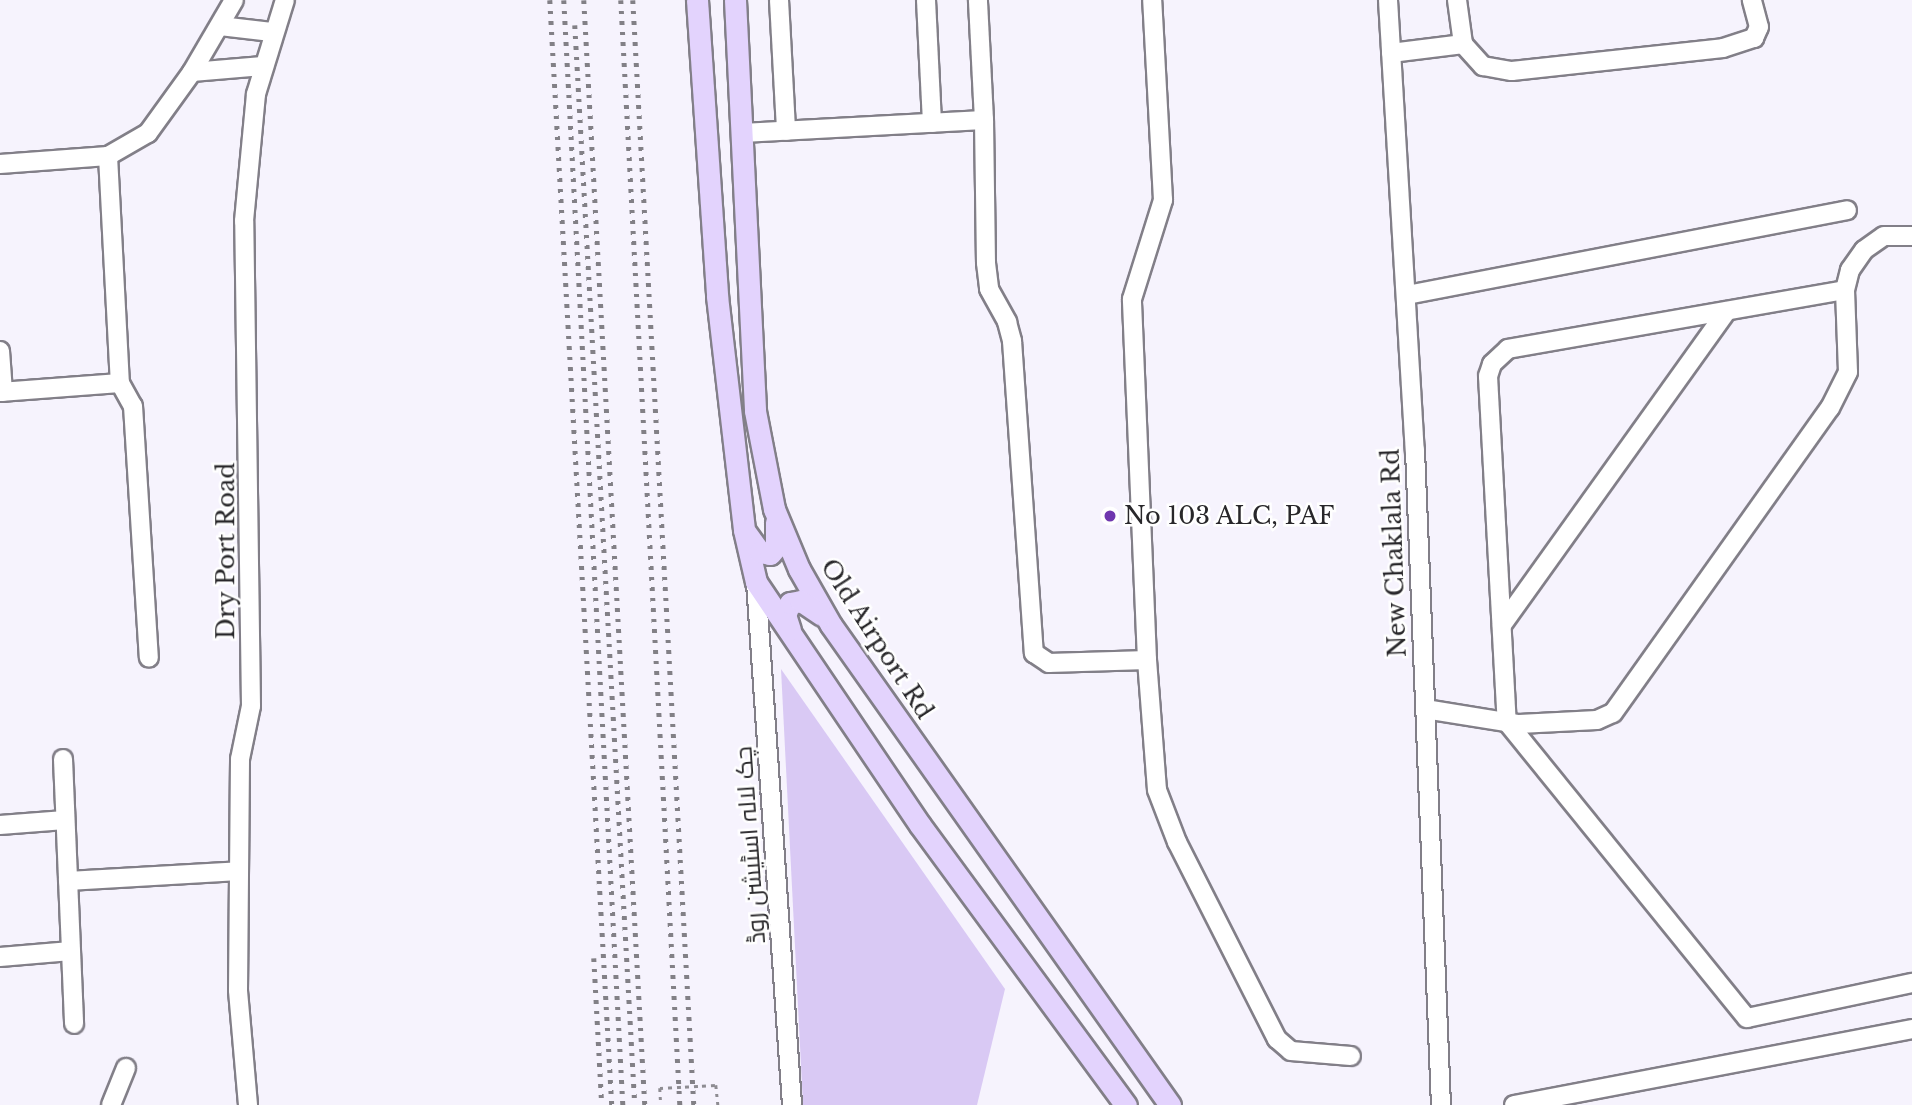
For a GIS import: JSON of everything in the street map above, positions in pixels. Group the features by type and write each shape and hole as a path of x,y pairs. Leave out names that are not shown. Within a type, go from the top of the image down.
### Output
{"main road":[{"path":"697,0 717,296 744,530 756,582 920,825 1126,1105"},
{"name":"Old Airport Rd","path":"735,0 755,411 774,509 799,569 831,625 1170,1105"},
{"path":"744,530 760,552 770,554 776,547 774,509"},
{"path":"791,636 785,615 790,603 809,604 831,625"}],"street":[{"path":"0,164 108,156 148,133 192,72 234,0"},
{"name":"Dry Port Road","path":"248,1105 237,990 240,759 251,706 244,220 248,146 263,66 272,32 285,0"},
{"path":"779,0 786,131"},
{"path":"926,0 932,122"},
{"path":"978,0 984,120 986,263 989,289 1007,322 1012,341 1034,653 1049,663 1147,660"},
{"path":"1152,0 1163,200 1132,299 1147,660 1157,790 1177,842 1277,1039 1291,1051 1351,1056"},
{"name":"New Chaklala Rd","path":"1388,0 1407,295 1441,1105"},
{"path":"1457,0 1462,44 1483,66 1495,71 1636,61 1723,48 1754,38 1759,27 1752,0"},
{"path":"220,26 272,32"},
{"path":"1391,53 1462,44"},
{"path":"192,72 263,66"},
{"path":"742,133 984,120"},
{"path":"108,156 120,383 133,406 149,657"},
{"path":"1407,295 1847,210"},
{"path":"1425,709 1507,722 1597,720 1613,713 1830,408 1847,372 1845,290 1850,270 1864,250 1884,236 1912,236"},
{"path":"1845,290 1508,349 1492,364 1488,376 1507,722 1746,1018 1912,983"},
{"path":"1502,625 1727,311"},
{"path":"0,351 1,392 120,383"},
{"name":"چک لالہ اسٹیشن روڈ","path":"756,582 792,1105"},
{"path":"63,760 74,1024"},
{"path":"0,825 65,820"},
{"path":"68,881 239,872"},
{"path":"0,957 71,951"},
{"path":"1514,1105 1912,1030"},
{"path":"111,1105 126,1068"}],"path":[{"path":"661,1105 660,1088 716,1085 718,1105"}],"shaded area":[{"path":"781,669 1005,989 977,1105 803,1105"}],"railway":[{"path":"550,0 612,1105"},
{"path":"564,0 623,1105"},
{"path":"584,0 645,1105"},
{"path":"621,0 680,1105"},
{"path":"633,0 694,1105"},
{"path":"575,25 635,1105"},
{"path":"594,958 602,1105"}],"place":[{"name":"No 103 ALC, PAF","path":"1110,516"}]}
